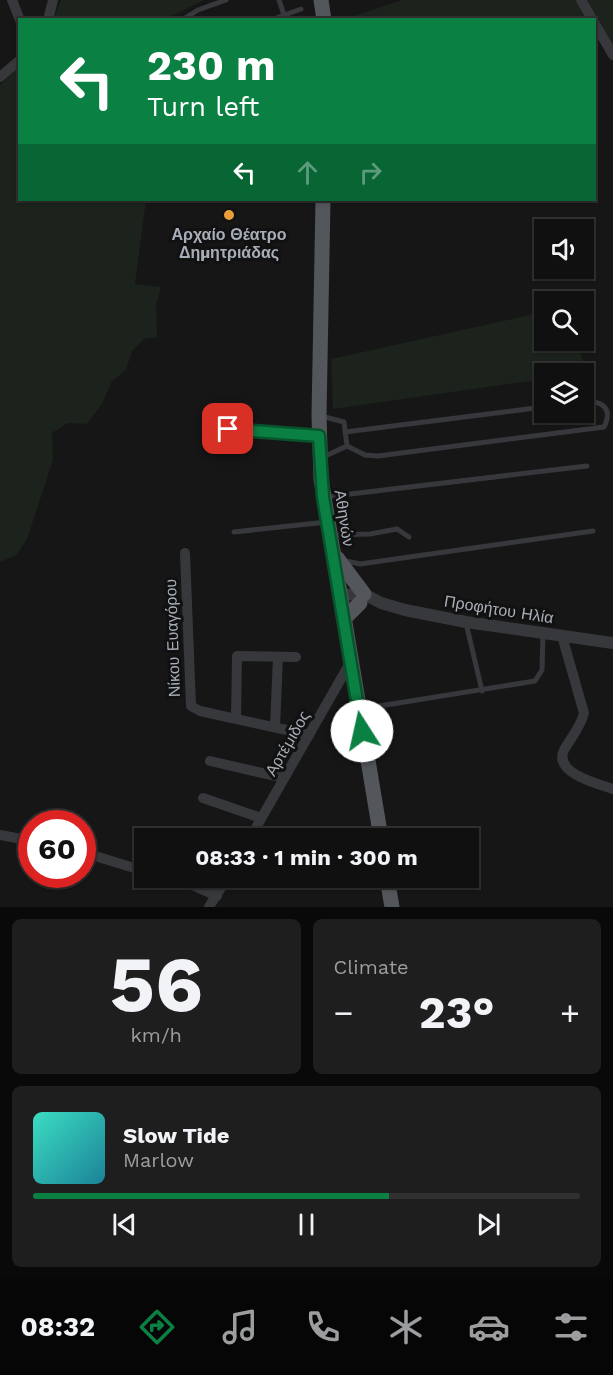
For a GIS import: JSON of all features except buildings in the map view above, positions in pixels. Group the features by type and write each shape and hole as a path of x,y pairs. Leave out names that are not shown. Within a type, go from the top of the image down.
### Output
{"main road":[{"path":"321,0 324,18"},
{"name":"Αθηνών","path":"323,201 319,436 323,497 379,828"},
{"path":"330,536 349,578 362,598 342,606"},
{"path":"389,888 392,907"}],"street":[{"path":"12,0 19,18"},
{"path":"581,0 592,18"},
{"path":"48,18 52,1"},
{"path":"596,24 613,55"},
{"path":"1,74 18,61"},
{"name":"Νίκου Ευαγόρου","path":"185,553 190,705 196,710 309,735"},
{"path":"342,606 362,598"},
{"name":"Προφήτου Ηλία","path":"362,598 465,622 613,642"},
{"path":"562,636 584,713 563,752 562,761 568,769 613,789"},
{"path":"236,718 237,656 296,657"},
{"path":"276,727 278,657"},
{"name":"Αρτέμιδος","path":"256,828 351,663"},
{"path":"210,761 284,778"},
{"path":"203,798 261,818"},
{"path":"0,835 18,838"},
{"path":"96,856 134,868"},
{"path":"199,888 217,896"},
{"path":"209,907 221,888"}],"lane":[{"path":"185,18 198,10 226,0"},
{"path":"279,0 284,15"},
{"path":"276,18 301,9"},
{"path":"603,35 613,42"},
{"path":"320,459 347,446 365,454 378,456 604,427 609,423 612,412 608,405 601,401 594,401"},
{"path":"345,432 534,408"},
{"path":"319,416 344,422 347,446"},
{"path":"204,427 319,436"},
{"path":"323,497 587,466"},
{"path":"234,532 330,536 370,534 397,529 408,537"},
{"path":"330,536 347,561 360,564 593,531"},
{"path":"465,622 482,691"},
{"path":"359,709 535,681 540,677 543,633"}],"shaded area":[{"path":"61,0 204,0 167,18 54,18"},
{"path":"402,0 576,0 588,18 348,18"},
{"path":"585,0 613,0 613,47 596,18"},
{"path":"18,68 18,201 146,201 135,284 161,287 156,305 157,337 144,339 132,351 126,370 112,381 102,404 87,424 68,423 52,433 53,460 27,539 16,555 0,562 0,85"},
{"path":"534,314 534,351 580,351 584,363 534,363 534,380 333,409 331,359"}],"place":[{"name":"Αρχαίο Θέατρο Δημητριάδας","path":"229,215"}],"route":[{"path":"228,429 319,436 323,497 362,731"}]}
